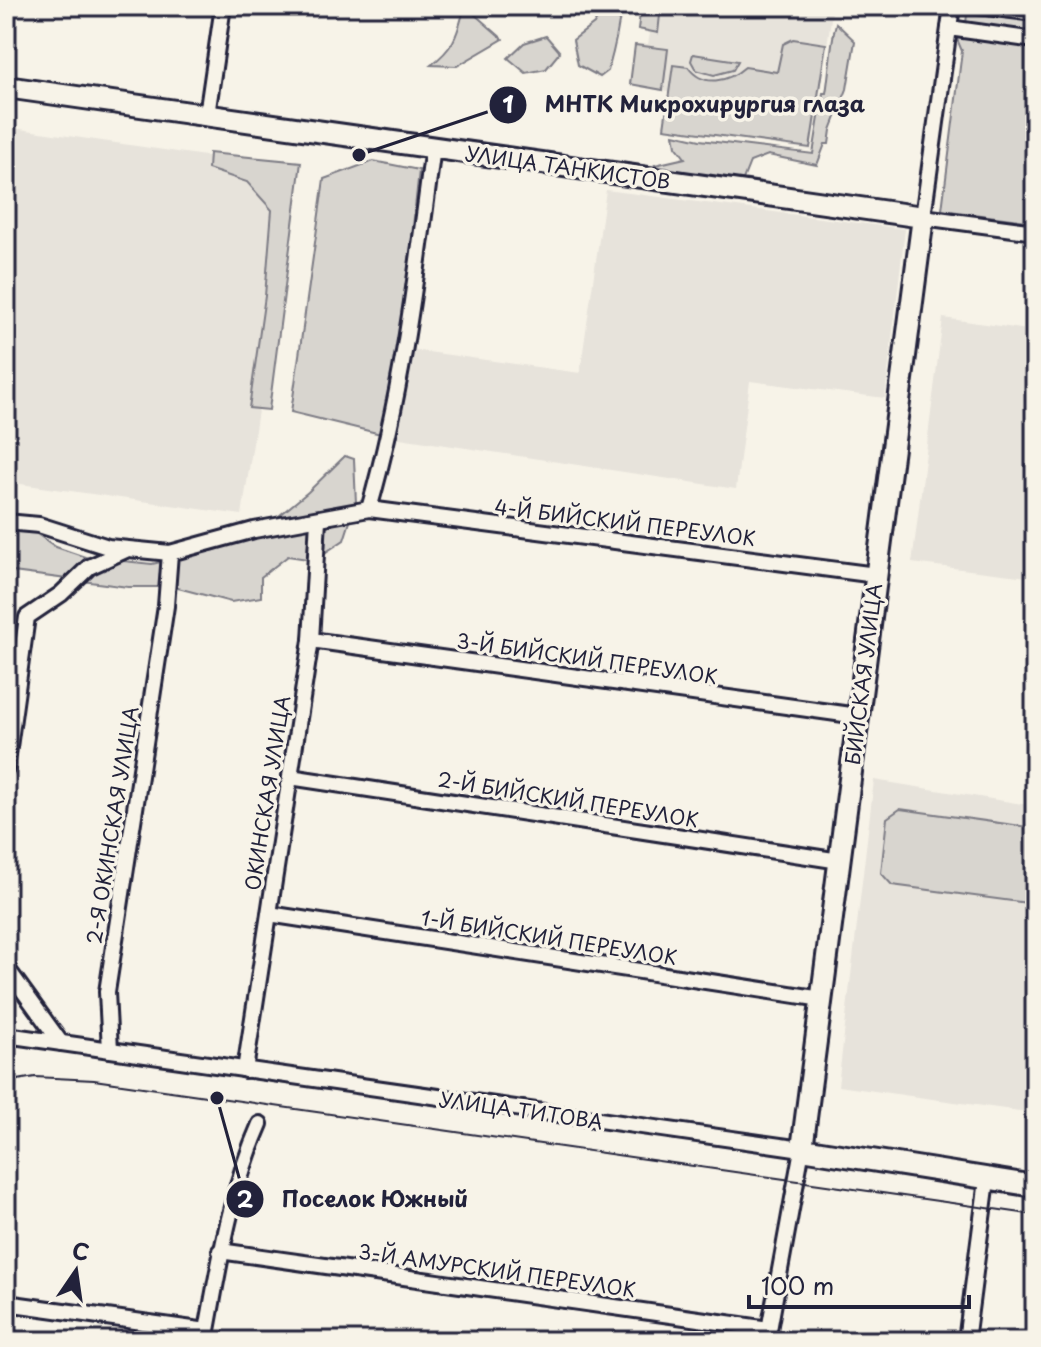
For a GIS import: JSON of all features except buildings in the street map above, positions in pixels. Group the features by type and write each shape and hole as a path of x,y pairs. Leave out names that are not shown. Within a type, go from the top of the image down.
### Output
{"street":[{"path":"207,115 223,6"},
{"name":"БИЙСКАЯ УЛИЦА","path":"768,1335 802,1149 952,6"},
{"path":"978,6 1035,13"},
{"path":"949,28 1035,40"},
{"name":"УЛИЦА ТАНКИСТОВ","path":"6,87 1035,232"},
{"path":"369,509 387,447 414,301 433,147"},
{"name":"4-Й БИЙСКИЙ ПЕРЕУЛОК","path":"6,522 39,525 108,547 170,553 254,530 369,509 876,575"},
{"name":"ОКИНСКАЯ УЛИЦА","path":"245,1070 311,640 318,520"},
{"path":"6,769 27,617 61,594 89,567 126,550"},
{"name":"2-Я ОКИНСКАЯ УЛИЦА","path":"110,1050 107,992 166,606 170,553"},
{"name":"3-Й БИЙСКИЙ ПЕРЕУЛОК","path":"311,640 858,716"},
{"name":"2-Й БИЙСКИЙ ПЕРЕУЛОК","path":"290,777 840,861"},
{"name":"1-Й БИЙСКИЙ ПЕРЕУЛОК","path":"269,914 822,999"},
{"path":"6,967 61,1043"},
{"name":"УЛИЦА ТИТОВА","path":"6,1035 802,1149 1035,1186"},
{"path":"6,1303 206,1336 220,1251 246,1155 260,1124"},
{"path":"966,1341 987,1180"},
{"name":"3-Й АМУРСКИЙ ПЕРЕУЛОК","path":"220,1251 768,1335"}],"shaded area":[{"path":"465,6 503,39 457,66 431,65 446,52 454,39"},
{"path":"604,6 621,6 608,71 600,77 578,65 573,40 594,24"},
{"path":"640,6 833,6 811,150 663,129 668,92 629,85 635,44 648,44 650,33 637,30"},
{"path":"641,6 661,6 658,33 638,29"},
{"path":"968,6 1035,6 1035,222 942,210 962,51 956,37 965,32"},
{"path":"836,23 855,41 847,89 831,130 829,144 825,144 817,165 768,155 750,162 740,187 661,175 655,165 685,158 676,146 674,134 813,154"},
{"path":"546,36 560,52 546,69 526,73 508,58 524,43"},
{"path":"793,39 826,44 810,148 664,128 673,65 688,67 694,74 708,80 723,79 745,67 777,72 783,44"},
{"path":"635,45 668,49 663,90 630,84"},
{"path":"693,54 738,61 733,70 714,75 696,70 691,61"},
{"path":"6,127 295,169 242,515 6,482"},
{"path":"209,153 301,162 269,410 249,408 265,296 272,210 247,182 208,169"},
{"path":"373,161 419,170 403,322 381,434 291,412 324,179"},
{"path":"606,190 905,229 885,398 750,381 736,489 393,437 406,349 580,373"},
{"path":"943,318 1035,331 1035,578 912,563"},
{"path":"345,456 354,459 356,503 344,540 314,560 288,556 261,577 261,597 231,602 174,587 128,587 6,571 6,543 18,521 56,547 85,557 152,564 215,550 257,534"},
{"path":"874,780 1035,806 1035,1113 838,1086"},
{"path":"900,809 1035,828 1035,904 892,885 881,873 887,818"}],"tram line":[{"path":"6,1082 35,1077 94,1080 1035,1215"}],"place":[{"name":"МНТК Микрохирургия глаза","path":"359,155"},
{"name":"Поселок Южный","path":"217,1098"}]}
